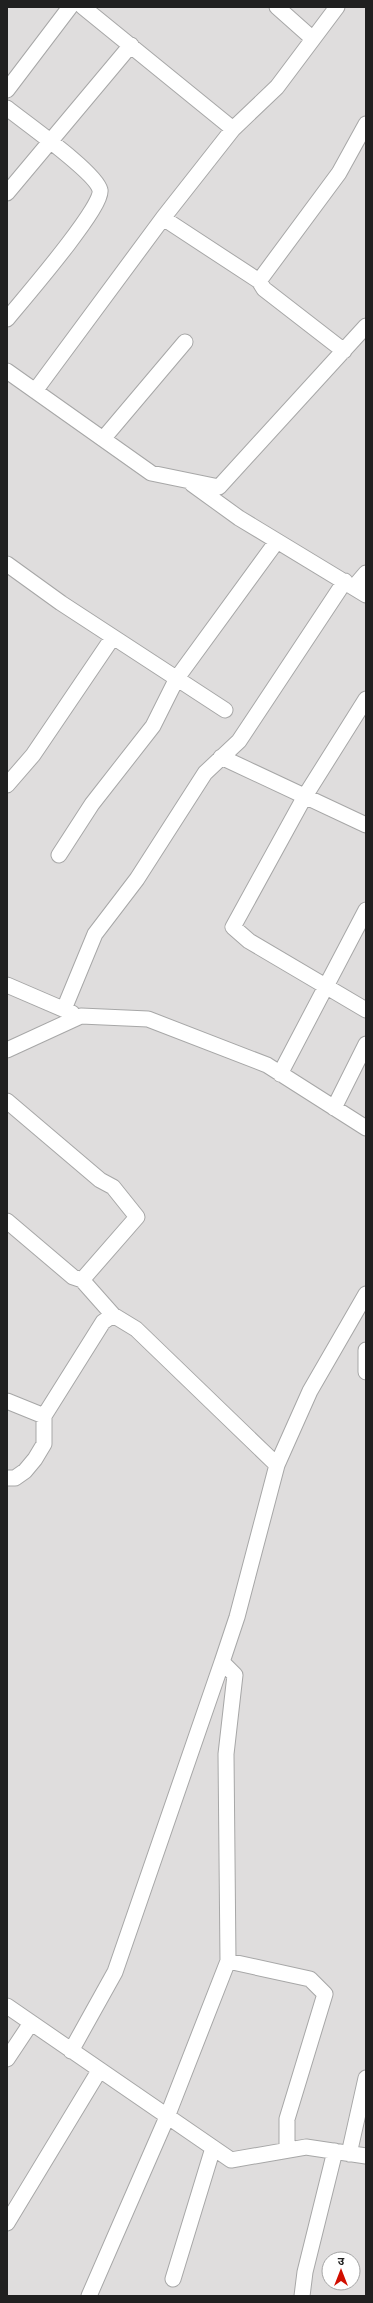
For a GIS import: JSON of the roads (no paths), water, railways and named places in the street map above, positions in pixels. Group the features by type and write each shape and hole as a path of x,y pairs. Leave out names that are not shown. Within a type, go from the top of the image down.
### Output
{"street":[{"path":"7,90 70,7"},
{"path":"83,7 132,45 233,129"},
{"path":"277,7 312,39"},
{"path":"35,391 163,218 233,129 277,87 337,7"},
{"path":"7,193 51,143 132,45"},
{"path":"7,108 93,178 100,190 100,198 84,223 7,319"},
{"path":"259,281 339,173 366,124"},
{"path":"163,218 259,281 264,289 344,351"},
{"path":"7,371 151,473 219,487 366,326"},
{"path":"103,439 185,342"},
{"path":"188,481 239,518 355,588"},
{"path":"60,855 92,804 153,726 177,678 277,541"},
{"path":"7,564 113,637 225,710"},
{"path":"64,1009 95,934 137,879 205,773 220,757 239,741 366,573"},
{"path":"7,785 33,755 113,637"},
{"path":"366,699 305,796 233,927 249,941 366,1010"},
{"path":"220,757 366,825"},
{"path":"280,1074 366,910"},
{"path":"7,985 81,1016 148,1019 267,1066 366,1128"},
{"path":"7,1050 81,1016"},
{"path":"334,1108 366,1044"},
{"path":"7,1101 100,1180 113,1187 137,1217 82,1280"},
{"path":"7,1222 74,1277 82,1280 113,1315 136,1329 277,1465"},
{"path":"71,2051 115,1972 237,1617 277,1465 310,1391 366,1294"},
{"path":"7,1478 16,1478 26,1471 44,1444 44,1416 103,1322 113,1315"},
{"path":"366,1350 366,1372"},
{"path":"7,1401 44,1416"},
{"path":"89,2296 167,2117 228,1961 226,1754 235,1675 222,1662"},
{"path":"228,1961 310,1979 325,1994 287,2119 287,2150"},
{"path":"7,2006 99,2071 231,2160 306,2147 366,2156"},
{"path":"7,2058 31,2023"},
{"path":"7,2224 99,2071"},
{"path":"302,2296 305,2272 366,2078"},
{"path":"173,2279 213,2148"}]}
